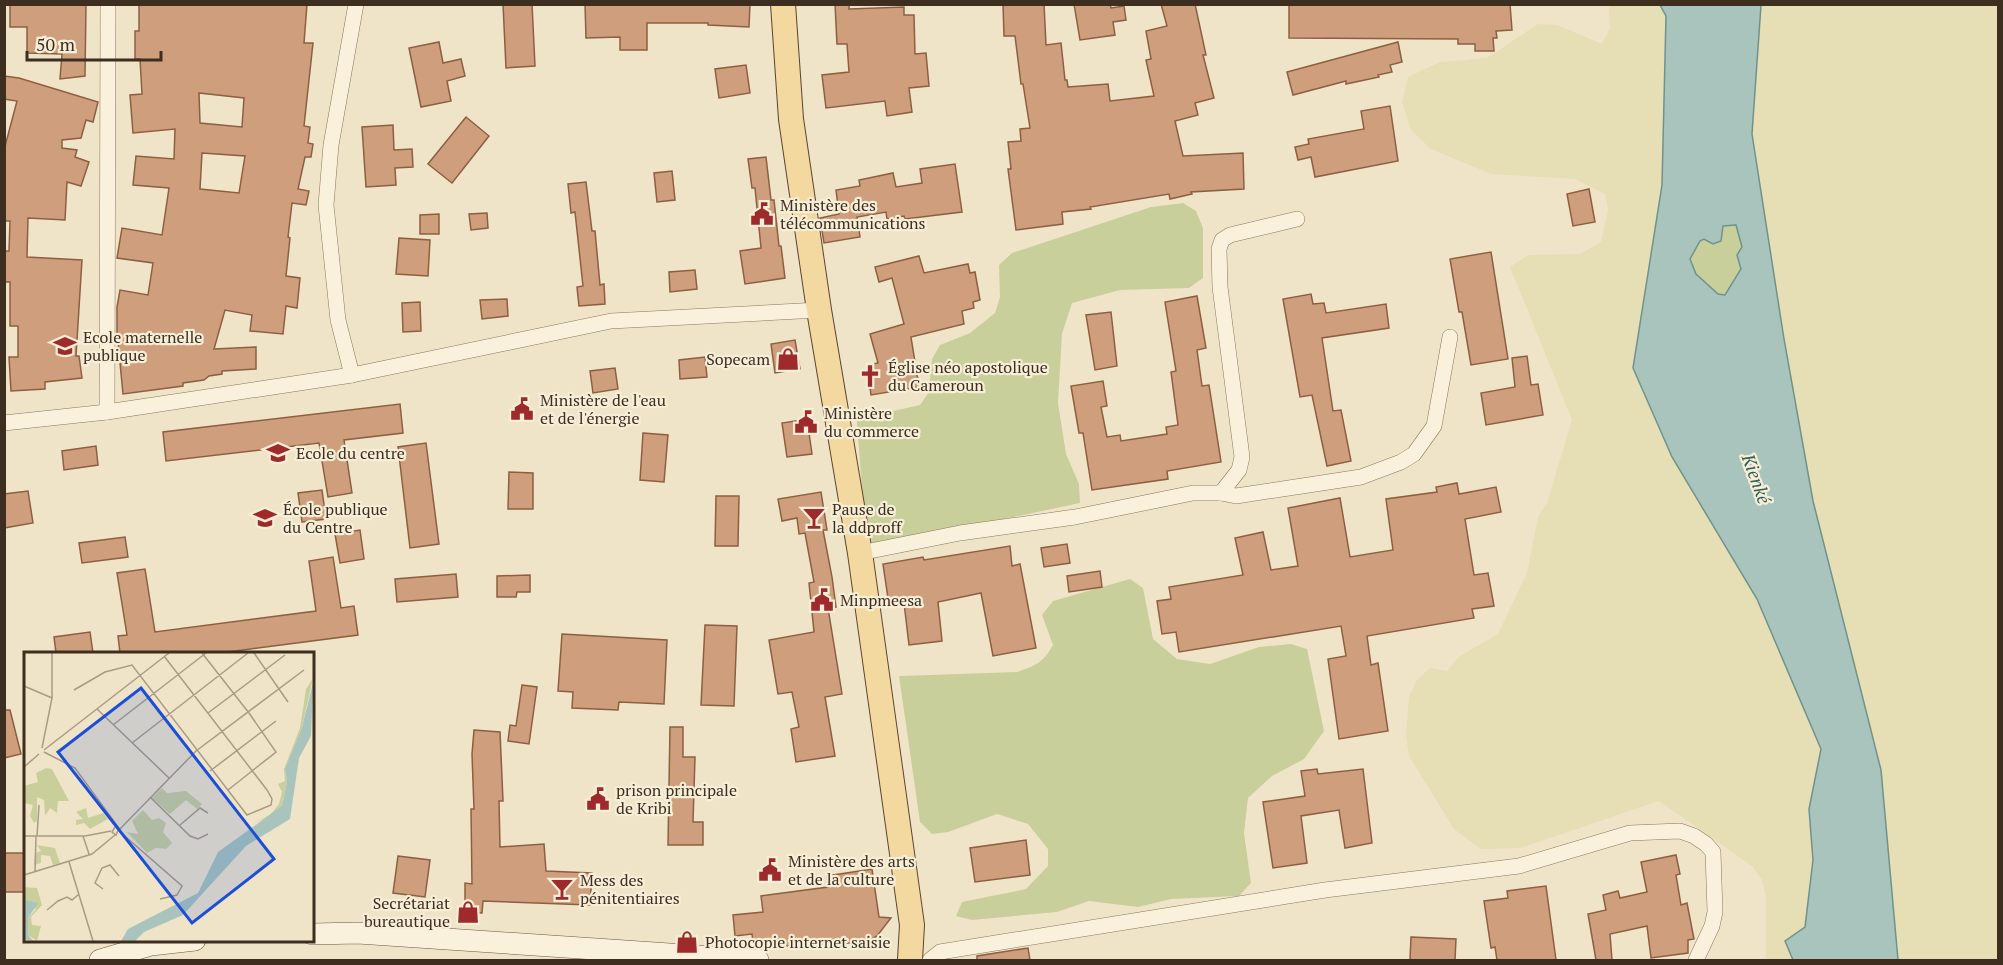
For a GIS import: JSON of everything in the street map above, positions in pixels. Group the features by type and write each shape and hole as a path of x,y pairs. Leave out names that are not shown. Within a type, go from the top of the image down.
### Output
{"main road":[{"path":"783,4 791,119 819,310 860,553 912,925 910,960"}],"street":[{"path":"107,412 108,4"},
{"path":"352,375 338,320 327,205 330,145 356,4"},
{"path":"1221,493 1239,470 1242,457 1220,287 1219,249 1222,240 1230,235 1297,219"},
{"path":"4,423 107,412 352,375 611,321 819,310"},
{"path":"860,553 960,533 1075,517 1193,493 1221,493 1236,496 1361,477 1401,462 1425,441 1434,426 1450,337"},
{"path":"930,960 940,952 1205,908 1325,890 1520,866 1630,832 1680,831 1694,836 1713,852 1715,912 1712,926 1696,960"},
{"path":"314,934 358,933 758,960"},
{"path":"100,960 151,945 180,941"},
{"path":"895,960 901,960"}],"shaded area":[{"path":"1609,5 1660,5 1666,16 1662,185 1672,457 1757,599 1821,749 1809,809 1813,860 1805,927 1788,950 1793,960 1766,960 1766,898 1762,880 1752,866 1659,801 1520,848 1481,849 1454,829 1409,756 1406,736 1409,697 1417,680 1430,668 1447,671 1460,656 1498,634 1527,573 1538,517 1547,503 1572,420 1510,267 1528,255 1580,254 1601,242 1608,210 1605,194 1575,179 1491,174 1431,149 1411,130 1402,102 1408,77 1440,62 1487,58 1538,24 1557,25 1602,44 1610,28"},
{"path":"1761,5 1998,5 1998,960 1898,960 1881,770 1813,501 1784,339 1752,134"}],"green space":[{"path":"1183,203 1196,211 1203,228 1203,278 1189,288 1120,290 1072,303 1062,334 1058,403 1066,454 1079,484 1080,503 923,536 872,543 862,489 856,411 889,412 920,405 929,392 932,359 940,345 970,333 995,313 1000,297 999,265 1012,253 1151,207"},
{"path":"1736,225 1742,247 1737,255 1741,269 1724,295 1718,294 1696,274 1690,259 1700,241 1721,236 1723,226"},
{"path":"1130,579 1143,588 1153,639 1177,659 1210,664 1259,647 1291,644 1307,649 1324,731 1304,759 1272,776 1248,798 1244,833 1251,883 1239,896 1171,899 1138,907 1089,901 1057,912 972,920 956,916 962,902 1026,889 1048,866 1048,849 1028,824 997,814 948,832 932,834 920,822 899,676 1017,672 1029,668 1042,660 1053,645 1042,615 1053,601"}],"water":[{"name":"Kienké","path":"1660,5 1761,5 1752,134 1784,339 1813,501 1881,770 1898,960 1793,960 1785,941 1805,927 1813,860 1809,809 1821,749 1757,599 1672,457 1633,368 1662,185 1666,16","holes":["1736,225 1742,247 1737,255 1741,269 1725,295 1718,294 1696,274 1690,259 1700,241 1704,239 1713,244 1721,241 1723,226"]}],"building":[{"path":"10,4 86,4 85,76 60,79 62,54 27,53 27,27 10,27"},
{"path":"139,4 307,4 304,43 313,43 304,126 310,127 308,143 313,144 311,157 305,157 298,189 309,191 306,205 292,203 286,276 300,278 297,308 286,306 283,334 250,331 252,315 225,310 214,349 256,347 256,369 222,371 222,374 209,376 204,380 183,383 183,386 123,394 117,332 120,290 148,295 153,263 117,258 122,228 162,235 169,188 133,185 136,156 174,159 175,129 133,133 130,95 142,94 140,59 135,59 135,31 139,31","holes":["199,93 244,98 242,127 200,123","202,153 245,156 239,193 200,189"]},
{"path":"503,4 532,4 535,66 506,68"},
{"path":"585,4 750,4 749,27 708,25 708,23 647,23 647,50 620,50 620,37 586,38"},
{"path":"835,4 849,4 849,9 904,7 904,15 914,15 915,54 926,53 929,86 909,88 912,112 887,116 885,101 826,108 822,75 849,72 847,44 837,44"},
{"path":"1003,4 1044,4 1046,45 1061,43 1065,80 1067,80 1068,87 1108,84 1110,101 1154,96 1146,60 1151,59 1146,31 1167,26 1161,4 1195,4 1206,55 1203,55 1214,98 1195,103 1198,115 1175,121 1183,156 1243,153 1244,189 1191,192 1192,194 1170,199 1169,194 1090,207 1091,209 1062,212 1063,224 1016,230 1008,169 1011,169 1008,142 1021,141 1020,129 1030,128 1023,84 1021,84 1015,36 1004,36"},
{"path":"1074,4 1110,4 1111,8 1124,6 1126,20 1113,22 1115,35 1080,40"},
{"path":"1289,4 1510,4 1512,30 1496,31 1497,38 1493,38 1494,51 1475,51 1475,44 1458,44 1458,39 1289,38"},
{"path":"439,42 443,63 461,59 465,76 447,81 451,101 421,107 409,48"},
{"path":"1398,42 1402,62 1390,65 1392,72 1378,75 1379,77 1346,84 1346,81 1293,95 1287,72"},
{"path":"746,65 750,93 719,98 715,69"},
{"path":"4,76 19,78 98,102 93,122 86,120 81,138 62,140 62,148 77,150 75,157 89,162 81,186 67,182 65,220 28,218 27,257 82,260 76,356 79,356 82,378 45,382 45,389 11,391 9,357 18,357 18,326 10,326 10,282 4,282 4,251 9,251 10,221 4,221 4,150 17,101 4,99"},
{"path":"1390,106 1398,161 1315,177 1311,157 1298,160 1295,147 1309,144 1308,139 1364,129 1361,111"},
{"path":"466,117 489,136 452,183 428,164"},
{"path":"393,125 394,150 412,149 413,167 395,168 396,185 366,187 362,127"},
{"path":"766,157 785,278 745,284 740,251 761,248 755,188 752,188 748,159"},
{"path":"955,164 962,212 905,219 904,216 887,219 886,212 857,217 860,237 824,243 820,218 839,214 836,190 860,186 859,180 893,173 896,187 922,183 920,169"},
{"path":"672,171 675,200 657,202 654,173"},
{"path":"586,182 592,231 595,231 600,285 604,284 605,304 579,306 577,287 583,286 575,212 571,213 568,184"},
{"path":"1589,189 1595,222 1573,226 1567,194"},
{"path":"487,213 488,228 471,230 469,214"},
{"path":"439,214 439,234 420,234 420,215"},
{"path":"399,238 430,240 428,276 396,274"},
{"path":"1491,252 1508,359 1471,365 1450,259"},
{"path":"919,256 924,273 968,264 970,273 975,272 980,300 973,302 974,308 962,311 964,324 911,337 919,387 871,395 867,365 878,363 870,334 904,324 892,278 879,282 875,267"},
{"path":"695,270 697,289 670,292 669,272"},
{"path":"1311,294 1313,304 1324,303 1326,313 1386,304 1389,328 1322,338 1333,411 1341,410 1351,461 1327,466 1312,395 1300,397 1283,299"},
{"path":"1197,296 1206,348 1197,350 1202,386 1209,385 1221,462 1167,471 1168,479 1092,490 1083,433 1079,433 1071,386 1103,381 1107,406 1101,407 1107,437 1120,435 1121,441 1167,434 1166,427 1178,425 1171,372 1176,371 1165,302"},
{"path":"507,299 508,316 482,319 480,300"},
{"path":"420,302 421,331 403,332 402,303"},
{"path":"1111,312 1117,366 1095,370 1086,315"},
{"path":"795,340 800,369 775,373 771,344"},
{"path":"1527,356 1531,385 1538,384 1543,415 1486,425 1481,393 1515,387 1512,358"},
{"path":"705,357 707,377 680,379 679,360"},
{"path":"615,368 618,389 593,393 590,371"},
{"path":"400,404 403,433 344,440 352,493 328,497 319,443 166,461 163,432"},
{"path":"807,419 812,454 787,457 782,423"},
{"path":"643,433 668,435 664,482 640,480"},
{"path":"426,443 439,544 410,548 398,447"},
{"path":"96,446 98,465 64,470 62,451"},
{"path":"509,472 533,473 533,509 508,509"},
{"path":"1457,483 1459,494 1496,487 1501,512 1465,519 1474,575 1488,573 1494,606 1472,609 1474,618 1367,636 1371,665 1378,663 1388,731 1339,739 1328,659 1346,656 1341,626 1179,652 1176,632 1162,634 1157,601 1171,599 1169,587 1243,575 1235,538 1263,532 1271,570 1298,566 1288,508 1340,498 1350,557 1393,550 1386,499 1437,492 1436,487"},
{"path":"322,490 326,519 302,522 298,493"},
{"path":"28,491 33,523 4,528 4,494"},
{"path":"821,492 827,530 823,530 836,607 828,608 842,694 825,697 835,756 796,762 791,729 799,727 792,692 778,694 769,640 814,632 809,583 814,582 805,533 799,534 797,518 782,521 778,499"},
{"path":"716,496 739,496 738,546 715,546"},
{"path":"360,530 364,559 340,563 335,534"},
{"path":"125,537 128,557 82,563 79,543"},
{"path":"1067,544 1070,563 1044,567 1041,548"},
{"path":"1010,546 1012,566 1020,564 1036,648 993,656 981,593 938,602 942,641 909,645 904,603 889,605 883,564"},
{"path":"333,557 341,608 354,606 358,635 228,652 120,652 118,636 127,635 117,573 145,569 155,632 316,611 309,561"},
{"path":"1100,571 1102,587 1069,592 1067,576"},
{"path":"456,574 458,597 397,602 395,579"},
{"path":"530,575 530,592 517,592 516,597 497,597 497,576"},
{"path":"705,625 737,626 734,706 701,705"},
{"path":"90,632 93,652 56,652 54,637"},
{"path":"562,634 667,640 664,704 619,702 618,710 572,708 573,692 558,691"},
{"path":"522,685 537,687 529,744 508,741 510,725 516,726"},
{"path":"4,710 10,710 21,754 4,758"},
{"path":"670,727 683,727 683,757 695,757 693,822 703,822 703,845 668,845"},
{"path":"474,730 500,732 503,801 499,801 500,847 544,844 546,871 592,873 590,905 483,901 482,913 465,912 465,883 472,884 471,809 474,809 472,754"},
{"path":"1317,769 1318,774 1363,769 1372,843 1345,848 1339,810 1301,816 1307,863 1273,868 1263,802 1305,796 1301,771"},
{"path":"1026,840 1030,875 975,882 970,848"},
{"path":"4,853 24,853 24,892 4,892"},
{"path":"1676,855 1680,874 1676,875 1681,905 1687,903 1694,939 1688,940 1688,953 1651,958 1647,926 1610,934 1612,960 1596,960 1588,914 1606,910 1603,895 1618,891 1620,898 1647,892 1641,862"},
{"path":"398,856 430,860 425,897 393,893"},
{"path":"872,869 879,917 891,918 877,936 867,942 768,947 767,942 753,943 752,934 735,936 733,915 763,912 761,896 828,887 827,876"},
{"path":"1546,886 1556,960 1497,960 1495,947 1491,948 1484,901 1508,898 1507,891"},
{"path":"1411,937 1456,939 1455,960 1410,960"},
{"path":"1028,948 1030,960 977,960 977,956"}],"place":[{"name":"Ministère des télécommunications","path":"762,214"},
{"name":"Ecole maternelle publique","path":"65,346"},
{"name":"Sopecam","path":"788,359"},
{"name":"Église néo apostolique du Cameroun","path":"870,376"},
{"name":"Ministère de l'eau et de l'énergie","path":"522,409"},
{"name":"Ministère du commerce","path":"806,422"},
{"name":"Ecole du centre","path":"278,453"},
{"name":"École publique du Centre","path":"265,518"},
{"name":"Pause de la ddproff","path":"814,518"},
{"name":"Minpmeesa","path":"822,600"},
{"name":"prison principale de Kribi","path":"598,799"},
{"name":"Ministère des arts et de la culture","path":"770,870"},
{"name":"Mess des pénitentiaires","path":"562,889"},
{"name":"Secrétariat bureautique","path":"468,912"},
{"name":"Photocopie internet saisie","path":"687,942"}]}
